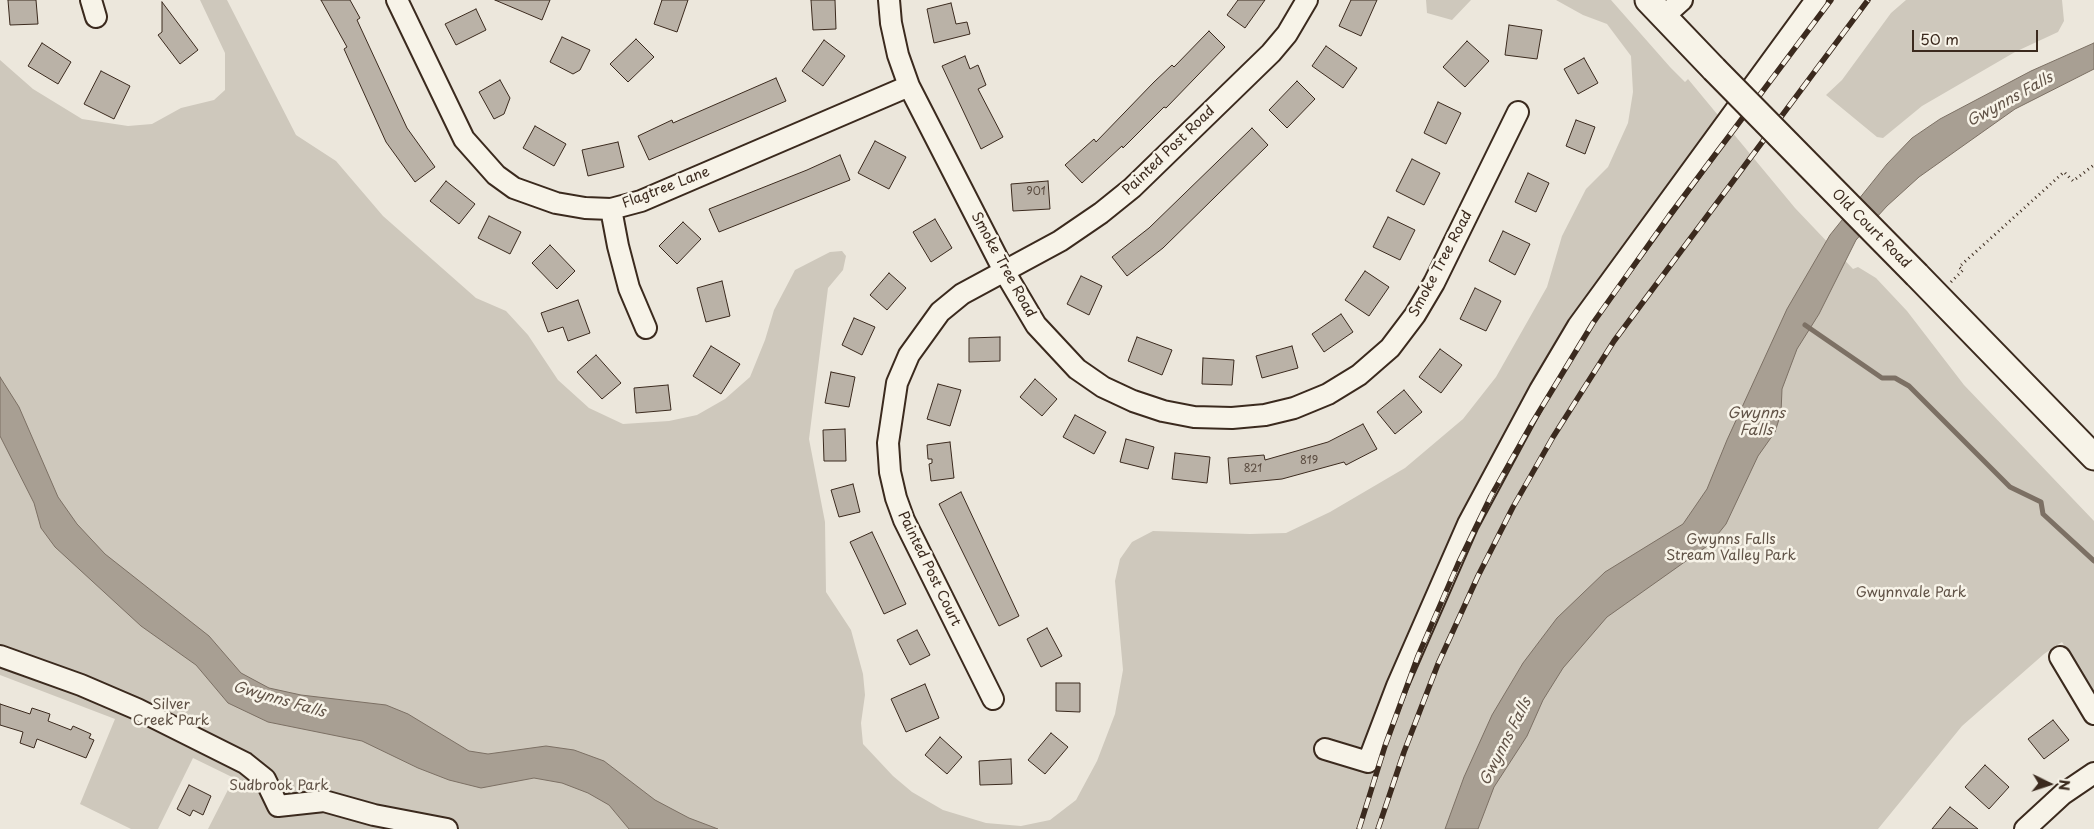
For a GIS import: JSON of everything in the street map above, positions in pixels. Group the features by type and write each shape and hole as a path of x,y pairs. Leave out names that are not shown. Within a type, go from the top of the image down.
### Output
{"main road":[{"name":"Old Court Road","path":"1656,8 2094,457"}],"street":[{"name":"Flagtree Lane","path":"396,0 464,139 496,175 514,188 556,203 585,208 612,208 641,201 909,86"},
{"name":"Smoke Tree Road","path":"889,0 891,23 898,55 909,86 1004,271 1036,325 1055,347 1084,373 1103,386 1133,401 1179,414 1232,418 1265,415 1294,408 1328,394 1359,375 1390,348 1415,316 1434,283 1518,112"},
{"name":"Painted Post Road","path":"1004,271 1060,241 1101,214 1132,188 1271,53 1287,34 1307,0"},
{"path":"1656,8 1682,0"},
{"path":"1325,749 1368,762 1398,686 1468,524 1540,390 1584,318 1816,0"},
{"path":"612,208 618,246 629,288 646,328"},
{"name":"Painted Post Court","path":"993,699 904,520 890,472 888,443 897,383 910,355 924,332 940,312 962,294 1004,271"},
{"path":"0,656 137,709 245,763 265,779 278,806 324,801 374,815 447,829"},
{"path":"2060,657 2094,714"},
{"path":"2025,829 2063,794 2094,772"}],"path":[{"path":"1953,280 1963,270 1960,267 2064,172 2073,181 2094,166"}],"green space":[{"path":"200,0 227,0 296,135 336,161 383,216 476,298 506,311 528,335 558,380 589,408 623,424 669,421 697,415 725,399 750,377 765,340 774,310 795,270 830,252 842,251 846,256 843,270 828,288 809,439 825,522 826,592 851,630 863,674 865,695 861,723 863,744 893,776 912,792 943,810 986,823 1021,826 1050,820 1076,800 1097,761 1115,714 1123,670 1115,581 1120,559 1132,542 1153,531 1250,534 1286,533 1330,512 1405,468 1463,419 1496,377 1547,287 1562,236 1586,189 1608,167 1628,123 1633,92 1631,56 1607,24 1583,15 1556,0 1611,0 1670,67 1685,82 1688,79 1795,208 1853,269 1858,267 1876,278 1907,311 1964,385 2094,521 2094,692 2062,642 2044,654 1962,726 1878,829 208,829 234,778 193,758 158,829 131,829 80,804 115,719 0,675 0,60 33,89 82,119 128,126 152,124 181,108 214,100 225,90 225,53"},
{"path":"1426,0 1471,0 1452,20 1427,13"},
{"path":"1906,0 2062,0 2064,21 2058,32 2015,52 1922,106 1883,138 1877,137 1826,95 1842,80 1891,13"}],"water":[{"name":"Gwynns Falls","path":"2094,43 2094,69 2015,109 1919,177 1887,206 1856,240 1819,314 1797,349 1782,389 1781,413 1775,432 1758,456 1726,524 1710,544 1607,617 1563,668 1543,700 1527,736 1494,787 1478,829 1445,829 1464,777 1492,715 1523,663 1557,618 1605,572 1683,524 1707,489 1727,440 1787,309 1830,235 1887,164 1912,138 1940,119 2031,71"},
{"name":"Gwynns Falls","path":"0,377 19,407 58,497 77,524 105,554 209,636 241,673 269,688 301,695 386,705 408,714 469,751 488,754 546,746 574,750 604,761 655,800 689,818 718,829 629,829 609,805 588,793 562,783 534,778 481,788 449,780 418,768 362,741 268,722 228,703 196,665 141,626 55,547 41,528 34,503 0,436"}],"building":[{"path":"8,0 36,0 38,24 10,25"},
{"path":"321,0 350,0 360,18 357,20 407,128 435,167 415,182 386,142 344,49 347,47"},
{"path":"495,0 550,0 542,20"},
{"path":"662,0 688,0 677,32 654,24"},
{"path":"811,0 835,0 836,29 813,30"},
{"path":"1238,0 1265,0 1245,28 1227,15"},
{"path":"1351,0 1377,0 1361,36 1339,26"},
{"path":"162,2 198,50 180,64 158,35 162,32"},
{"path":"951,3 956,24 967,22 970,34 934,43 927,9"},
{"path":"476,9 486,30 456,45 445,24"},
{"path":"1509,25 1542,30 1537,59 1505,55"},
{"path":"1209,31 1225,47 1166,108 1164,107 1123,148 1122,146 1082,183 1065,165 1094,139 1096,142 1154,82 1172,65 1174,67"},
{"path":"562,37 590,50 580,70 573,74 550,62"},
{"path":"636,39 654,57 628,82 610,64"},
{"path":"824,40 845,56 823,86 802,71"},
{"path":"1467,41 1489,61 1465,87 1443,67"},
{"path":"42,43 71,62 58,84 28,66"},
{"path":"1326,46 1357,68 1343,88 1312,66"},
{"path":"965,56 970,69 978,65 986,85 978,89 1003,137 981,149 942,66"},
{"path":"1584,58 1598,83 1578,94 1564,69"},
{"path":"101,71 130,86 114,119 84,104"},
{"path":"776,78 786,101 649,160 638,136 672,120 673,123"},
{"path":"500,80 510,98 504,114 494,119 479,92"},
{"path":"1297,81 1315,99 1287,128 1269,110"},
{"path":"1438,102 1461,113 1446,144 1424,133"},
{"path":"1576,120 1595,127 1585,154 1566,146"},
{"path":"535,126 566,144 554,166 523,148"},
{"path":"1252,128 1268,145 1163,248 1127,276 1112,257 1149,228"},
{"path":"875,141 906,157 889,189 858,173"},
{"path":"618,142 624,167 588,176 582,150"},
{"path":"840,155 850,180 719,232 709,209"},
{"path":"1412,159 1440,173 1424,205 1396,191"},
{"path":"1528,173 1549,183 1536,212 1515,202"},
{"path":"446,181 475,204 459,224 430,201"},
{"path":"1048,181 1050,209 1013,211 1011,184"},
{"path":"489,216 521,232 510,254 478,238"},
{"path":"1388,217 1415,230 1400,260 1373,247"},
{"path":"935,219 952,248 931,262 913,232"},
{"path":"683,222 701,239 677,264 659,246"},
{"path":"1503,231 1530,244 1515,275 1489,261"},
{"path":"550,245 575,271 557,289 532,263"},
{"path":"1365,271 1389,287 1369,316 1345,300"},
{"path":"889,273 906,288 887,310 870,295"},
{"path":"1081,276 1102,286 1089,315 1067,304"},
{"path":"722,281 730,316 706,322 697,288"},
{"path":"1475,288 1501,301 1486,331 1460,319"},
{"path":"578,300 590,333 568,341 563,327 548,332 541,313"},
{"path":"1341,314 1353,332 1324,352 1312,334"},
{"path":"854,318 875,327 862,355 842,345"},
{"path":"1000,337 1000,361 969,362 969,338"},
{"path":"1137,337 1172,350 1162,375 1128,361"},
{"path":"711,346 740,364 721,394 693,376"},
{"path":"1292,346 1298,368 1262,378 1256,356"},
{"path":"1440,349 1462,365 1441,393 1419,377"},
{"path":"596,355 621,383 602,399 577,372"},
{"path":"1203,358 1234,360 1232,385 1202,384"},
{"path":"831,372 855,377 849,407 825,403"},
{"path":"1035,379 1057,399 1042,416 1020,397"},
{"path":"938,384 961,390 950,426 927,419"},
{"path":"668,385 671,410 636,413 634,388"},
{"path":"1404,390 1422,412 1395,434 1377,412"},
{"path":"1075,415 1106,432 1094,454 1063,437"},
{"path":"1363,424 1377,449 1346,465 1344,462 1282,479 1230,484 1228,458 1264,455 1265,460 1328,442"},
{"path":"845,429 846,461 824,461 823,430"},
{"path":"1126,439 1154,447 1148,469 1120,462"},
{"path":"950,442 954,478 931,481 929,464 932,463 932,459 928,459 927,445"},
{"path":"1175,453 1210,457 1207,483 1172,479"},
{"path":"853,484 860,512 839,517 831,490"},
{"path":"961,492 1019,616 999,626 939,504"},
{"path":"872,532 906,604 884,614 850,542"},
{"path":"1047,628 1062,656 1041,667 1027,639"},
{"path":"917,630 930,655 910,665 897,640"},
{"path":"1056,683 1080,683 1080,712 1056,711"},
{"path":"925,684 939,718 906,732 891,699"},
{"path":"0,704 30,714 32,708 50,714 48,721 71,730 73,726 91,734 89,738 94,740 86,758 37,739 34,748 20,743 23,732 0,725"},
{"path":"2053,720 2069,740 2044,759 2028,739"},
{"path":"1051,733 1068,747 1045,774 1028,760"},
{"path":"940,737 962,757 947,774 925,755"},
{"path":"1011,759 1012,784 980,785 979,761"},
{"path":"1985,765 2009,787 1989,809 1965,787"},
{"path":"189,785 211,796 203,815 193,810 190,816 177,809"},
{"path":"1950,807 1978,829 1932,829"}],"waterway":[{"path":"1805,325 1882,378 1895,378 1909,386 2010,487 2041,502 2043,514 2094,561"}],"railway":[{"path":"1359,829 1385,746 1418,656 1458,564 1491,496 1531,425 1593,323 1669,216 1831,0"},
{"path":"1378,829 1404,752 1438,664 1478,576 1513,507 1553,437 1614,341 1868,0"}],"park label":[{"name":"Gwynns Falls Stream Valley Park","path":"1731,548"},
{"name":"Gwynnvale Park","path":"1911,593"},
{"name":"Silver Creek Park","path":"171,714"},
{"name":"Sudbrook Park","path":"279,786"}]}
